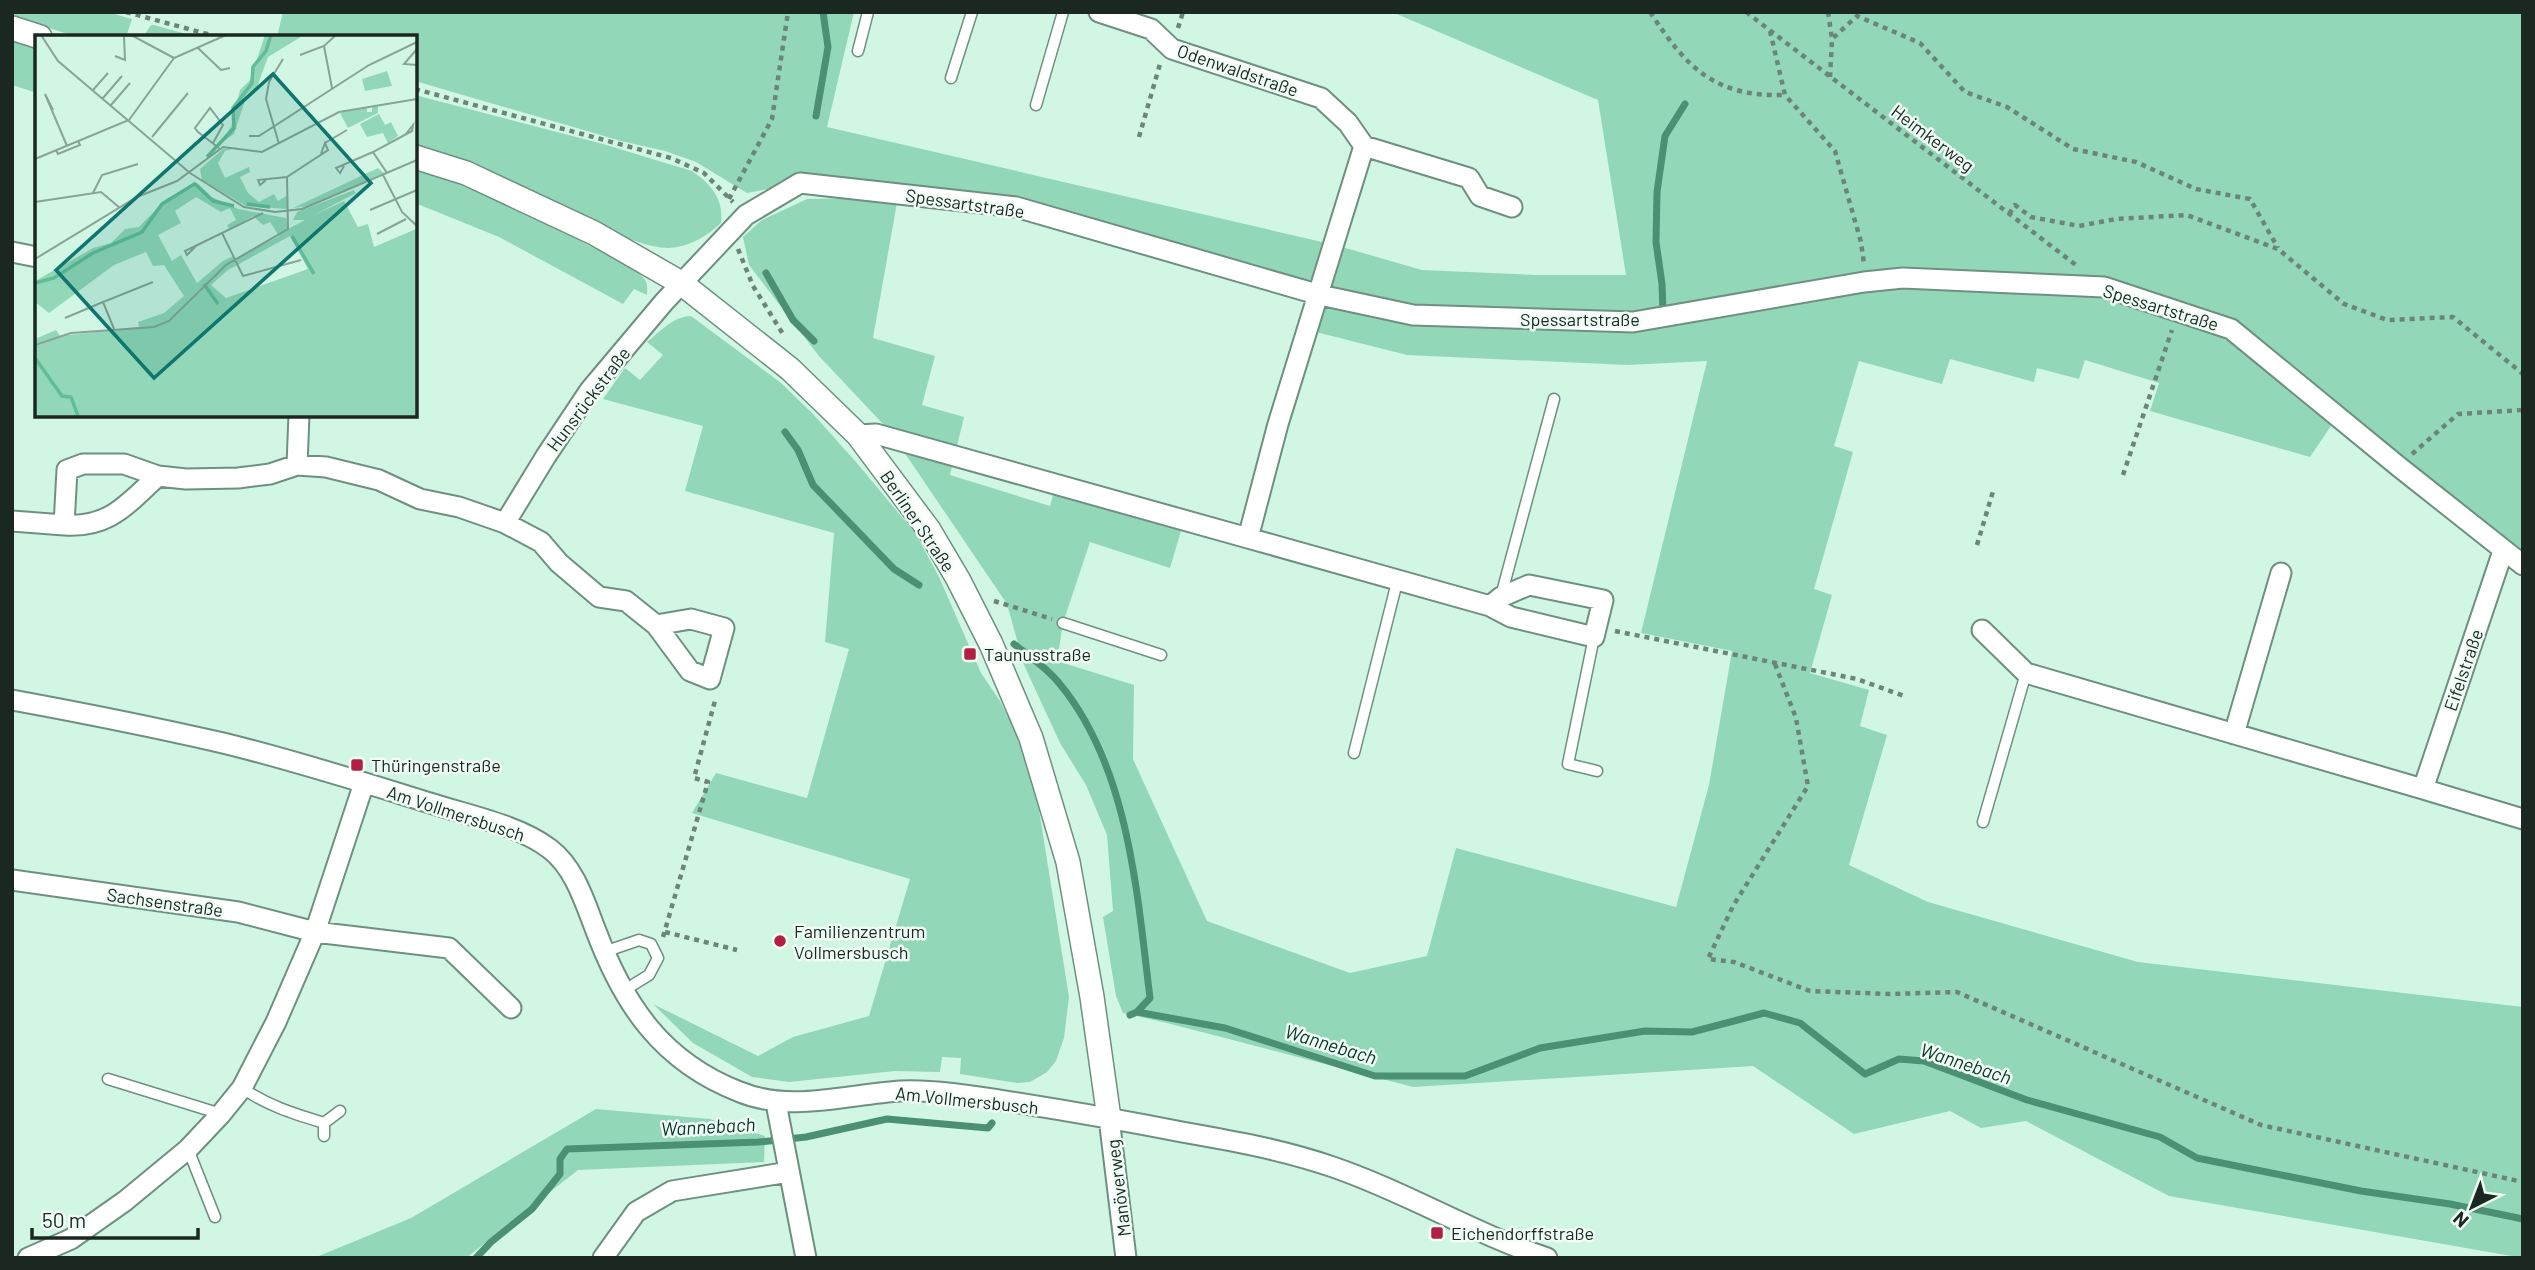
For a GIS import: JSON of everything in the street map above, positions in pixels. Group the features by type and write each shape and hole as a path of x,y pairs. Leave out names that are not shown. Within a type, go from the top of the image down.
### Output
{"street":[{"name":"Odenwaldstraße","path":"1099,12 1152,29 1172,49 1321,97 1348,123 1364,146"},
{"path":"12,28 35,35"},
{"path":"1248,538 1278,424 1364,146 1469,178 1480,196 1512,206"},
{"name":"Berliner Straße","path":"416,157 466,173 594,233 681,283 790,369 858,435 929,530 996,655 1031,738 1068,862 1092,997 1109,1118"},
{"name":"Spessartstraße","path":"681,283 746,215 800,183 1016,207 1320,295 1413,316 1633,322 1864,282 1903,278 2104,287 2231,328 2523,565"},
{"path":"12,252 35,257"},
{"name":"Hunsrückstraße","path":"505,523 590,390 681,283"},
{"path":"297,465 299,416"},
{"path":"858,435 876,434 1397,582 1496,601 1511,617 1595,632 1602,600 1529,584 1496,601"},
{"path":"64,525 67,471 83,464 124,464 158,476 186,479 270,474 297,465 326,467 379,480 420,499 459,507 505,523 541,542 559,563 599,597 626,601 656,625 690,671 710,679 724,628 691,619 656,625"},
{"path":"12,521 64,525 101,522 123,507 158,476"},
{"name":"Eifelstraße","path":"2423,789 2503,551"},
{"path":"2234,734 2281,573"},
{"path":"1982,630 2026,673 2523,819"},
{"name":"Am Vollmersbusch","path":"12,701 84,713 224,744 364,783 521,833 552,849 570,870 622,992 652,1032 685,1061 719,1083 743,1094 776,1102 907,1090 1007,1101 1109,1118"},
{"path":"28,1258 71,1239 125,1201 188,1149 242,1088 276,1022 315,932 364,783"},
{"name":"Sachsenstraße","path":"12,880 238,912 315,932"},
{"path":"315,932 449,948 511,1009"},
{"path":"776,1102 806,1258"},
{"path":"1109,1118 1236,1142 1323,1164 1391,1190 1506,1243 1547,1258"},
{"name":"Manöverweg","path":"1109,1118 1126,1258"},
{"path":"603,1258 636,1212 672,1191 788,1164"}],"lane":[{"path":"858,51 868,12"},
{"path":"951,78 972,12"},
{"path":"1036,105 1063,12"},
{"path":"1496,601 1554,399"},
{"path":"1354,753 1397,582"},
{"path":"1063,623 1161,654"},
{"path":"1595,632 1568,764 1597,771"},
{"path":"1983,822 2026,673"},
{"path":"604,952 639,940 650,944 657,958 649,975 622,992"},
{"path":"108,1079 221,1114"},
{"path":"242,1088 285,1112 324,1123"},
{"path":"324,1123 340,1111"},
{"path":"324,1123 324,1136"},
{"path":"188,1149 215,1217"}],"path":[{"path":"126,12 142,14 211,35"},
{"path":"729,199 772,119 788,12"},
{"path":"1650,12 1683,58 1712,81 1739,92 1785,95"},
{"name":"Heimkerweg","path":"1745,12 2104,287"},
{"path":"1828,12 1832,39 1830,77"},
{"path":"1832,39 1855,14 1920,43 1965,92 2007,107 2073,149 2136,162 2196,189 2250,199 2278,249"},
{"path":"1770,31 1785,95 1835,151 1861,242 1864,282"},
{"path":"1139,137 1166,43"},
{"path":"416,89 671,158 704,173 746,215"},
{"path":"2009,214 2015,205 2031,217 2079,226 2116,219 2187,215 2278,249 2344,304 2387,320 2453,317 2523,374"},
{"path":"2123,475 2179,310"},
{"path":"2398,466 2458,414 2523,410"},
{"path":"1978,545 1994,488"},
{"path":"973,610 994,601 1063,623"},
{"path":"1595,632 1857,679 1904,696"},
{"path":"1775,664 1796,718 1808,786 1733,906 1709,959 1734,962 1810,991 1891,994 1957,992 2261,1125 2523,1182"},
{"path":"657,958 708,782 694,778 716,695 710,679"},
{"path":"664,932 737,950"}],"green space":[{"path":"12,12 107,12 132,19 127,35 71,35 12,16"},
{"path":"283,12 854,12 827,127 1335,245 1422,270 1535,275 1626,275 1598,100 1392,12 2523,12 2523,565 2337,417 2310,457 2150,411 2159,383 2085,360 2079,379 2037,368 2034,382 1950,359 1942,384 1859,361 1834,446 1853,452 1814,589 1832,595 1810,673 1869,690 1860,726 1887,735 1849,865 1928,902 2138,962 2523,1007 2523,1258 2169,1196 2026,1121 1981,1128 1950,1111 1854,1134 1753,1066 1413,1087 1123,1013 1116,996 1103,917 1113,911 1107,835 1086,785 1060,743 1024,665 1007,604 902,449 898,436 882,423 819,356 749,265 743,237 762,220 807,199 898,197 873,338 935,356 922,405 964,417 950,475 1050,506 1055,488 1183,524 1170,568 1090,542 1063,623 1057,661 1134,685 1133,759 1207,921 1350,973 1427,956 1456,848 1676,907 1709,785 1732,651 1641,633 1707,361 1628,365 1407,355 1308,330 1319,295 1016,207 800,183 747,193 696,162 665,151 621,141 416,81 416,35 277,35"},
{"path":"151,25 154,25 190,35 144,35"},
{"path":"12,41 35,48 35,92 12,85"},
{"path":"416,95 603,144 692,171 715,193 720,207 721,223 709,233 683,246 653,246 615,233 507,179 416,144"},
{"path":"416,168 507,205 622,262 645,280 647,295 634,289 623,304 499,237 416,203"},
{"path":"691,316 781,383 813,414 916,534 939,577 981,673 1000,701 1023,746 1035,785 1069,997 1064,1038 1056,1061 1047,1072 1030,1082 1017,1083 960,1074 961,1058 942,1057 940,1072 895,1071 789,1082 752,1077 693,1043 653,1004 758,1056 793,1037 869,1016 910,879 692,813 716,773 807,798 849,649 825,642 834,533 685,491 703,426 603,399 625,368 640,380 663,355 647,342 672,322"},
{"path":"596,1109 710,1119 765,1136 764,1162 578,1170 466,1258 314,1258 411,1218"}],"waterway":[{"path":"816,116 828,47 823,12"},
{"path":"1663,313 1656,242 1657,192 1665,136 1685,104"},
{"path":"766,273 793,320 814,341"},
{"path":"785,432 798,450 813,485 894,569 919,585"},
{"path":"1014,644 1038,662 1059,683 1082,716 1101,753 1115,792 1134,874 1150,998 1137,1012"},
{"name":"Wannebach","path":"1130,1015 1137,1012 1225,1028 1375,1076 1465,1076 1540,1048 1645,1031 1692,1032 1764,1013 1800,1023 1865,1074 1899,1059 1924,1061 2027,1100 2160,1137 2197,1158 2361,1191 2450,1204 2523,1219"},
{"name":"Wannebach","path":"476,1258 491,1242 532,1209 560,1174 560,1159 567,1149 759,1142 806,1137 887,1119 988,1128 992,1123"}],"place":[{"name":"Taunusstraße","path":"970,654"},
{"name":"Thüringenstraße","path":"357,765"},
{"name":"Familienzentrum Vollmersbusch","path":"780,941"},
{"name":"Eichendorffstraße","path":"1437,1233"}]}
